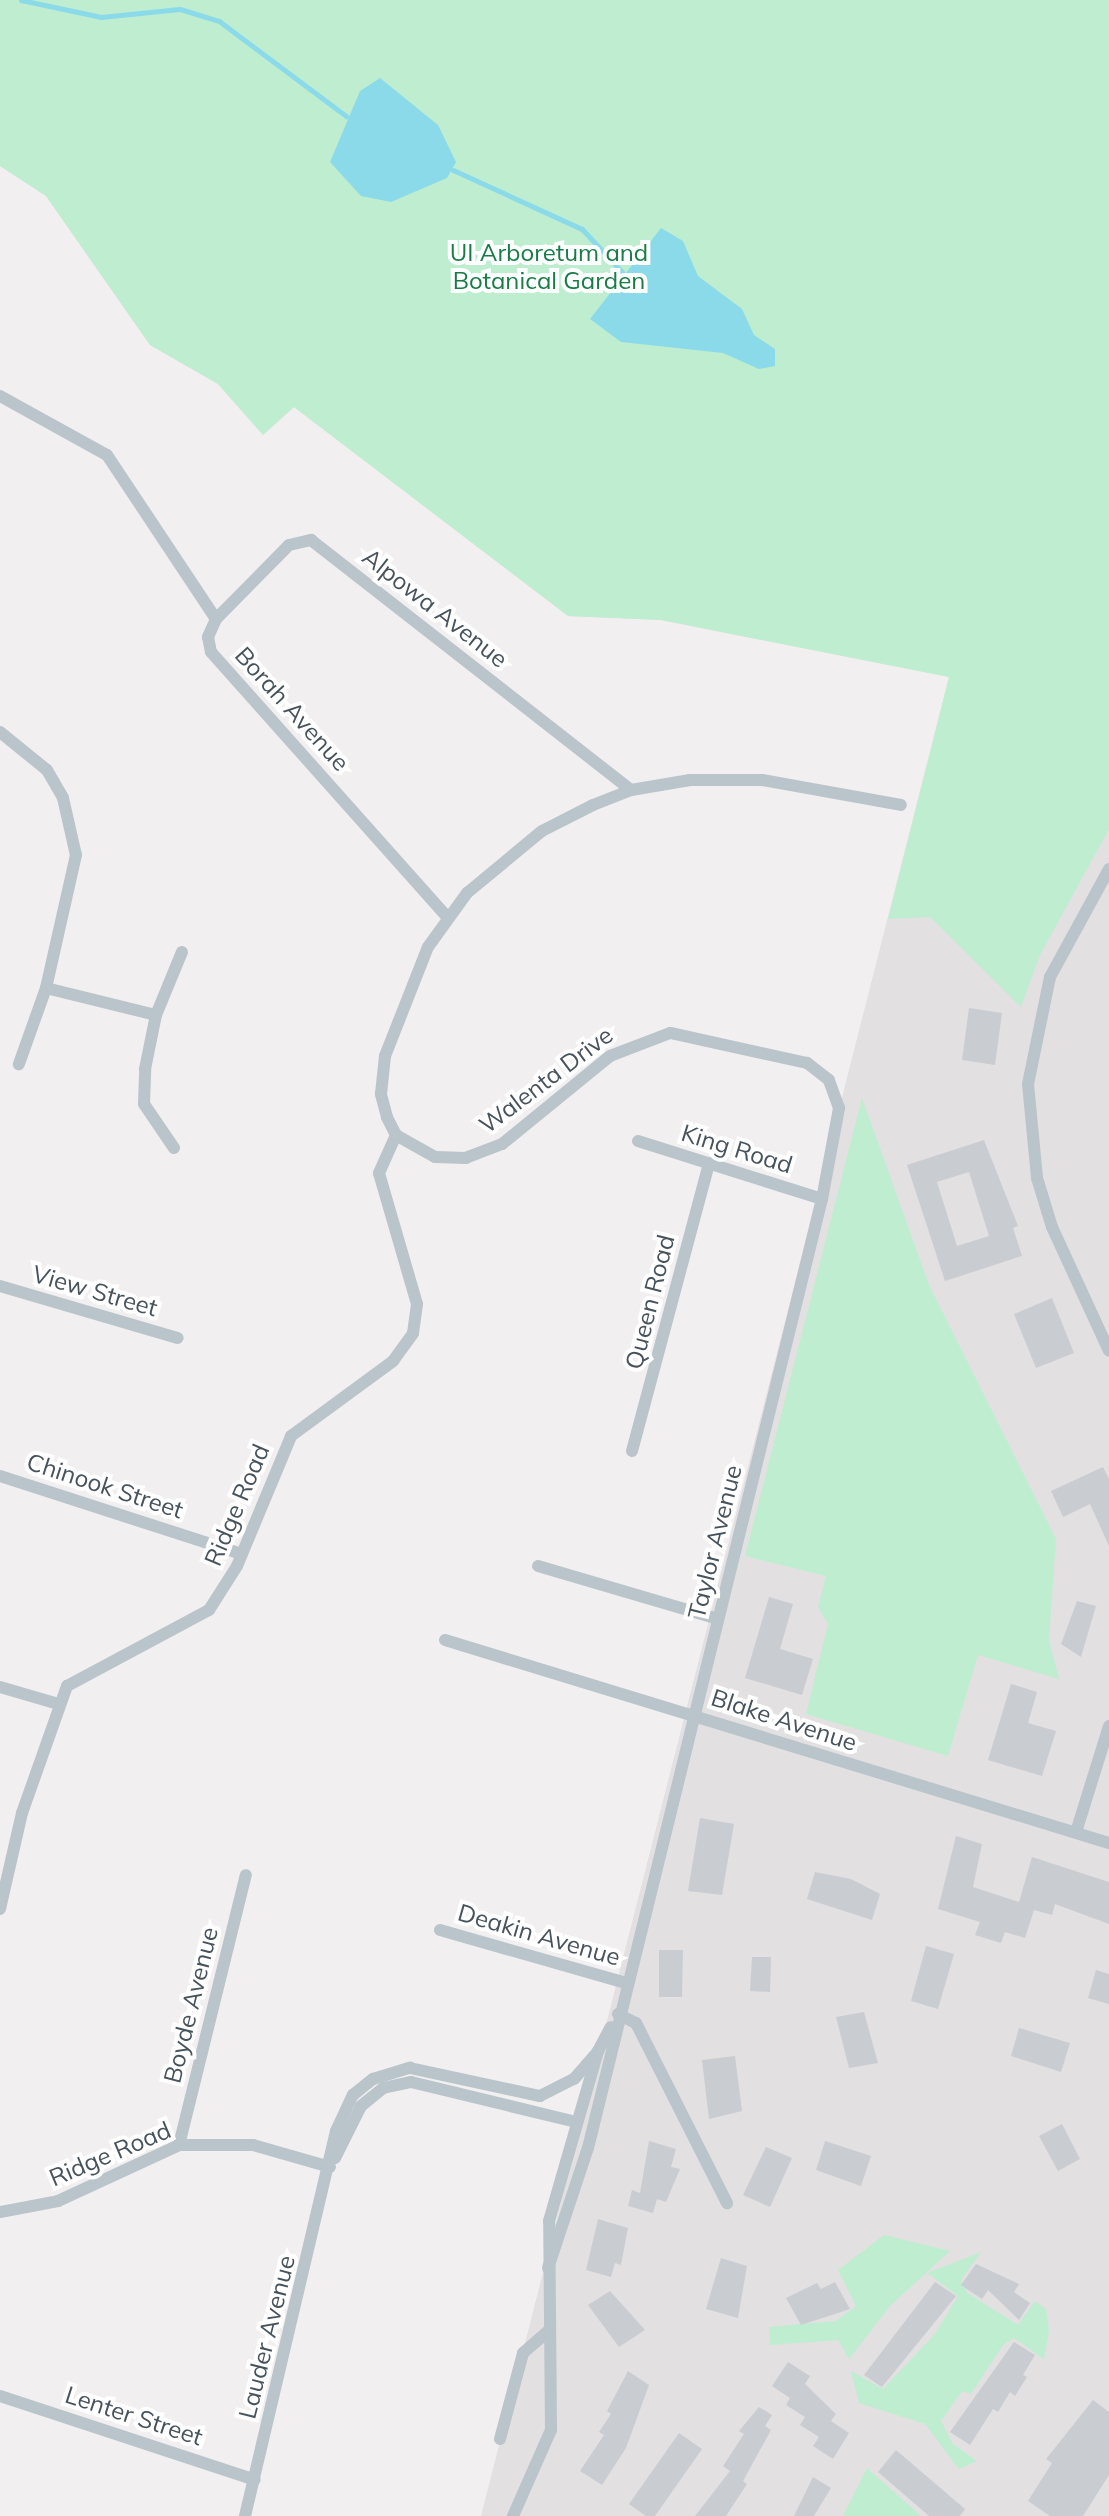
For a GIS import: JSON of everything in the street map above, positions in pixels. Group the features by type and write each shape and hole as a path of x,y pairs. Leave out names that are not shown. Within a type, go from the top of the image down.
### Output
{"street":[{"path":"0,396 107,455 216,619"},
{"name":"Alpowa Avenue","path":"216,619 289,545 311,540 631,790"},
{"name":"Borah Avenue","path":"216,619 208,637 211,652 448,918"},
{"path":"0,732 47,770 73,828 73,884 46,988 19,1064"},
{"path":"396,1135 383,1107 385,1056 413,978 448,918 467,893 542,831 631,790 690,780 762,780 901,805"},
{"path":"1109,869 1050,977 1028,1084 1037,1178 1052,1227 1109,1351"},
{"path":"174,1148 144,1104 156,1015 182,952"},
{"path":"46,988 156,1015"},
{"name":"Walenta Drive","path":"396,1135 435,1157 484,1153 610,1056 670,1033 795,1059 829,1080"},
{"name":"Taylor Avenue","path":"548,2268 601,2095 618,2014 822,1199 838,1129 829,1080"},
{"name":"Ridge Road","path":"0,1909 22,1813 58,1704 76,1678 209,1610 242,1554 291,1436 393,1361 413,1333 417,1304 379,1173 396,1135"},
{"name":"King Road","path":"638,1141 822,1199"},
{"name":"Queen Road","path":"632,1451 709,1163"},
{"name":"View Street","path":"0,1286 178,1338"},
{"name":"Chinook Street","path":"0,1476 242,1554"},
{"path":"538,1566 718,1619"},
{"name":"Blake Avenue","path":"445,1640 1109,1843"},
{"path":"0,1687 58,1704"},
{"path":"1076,1832 1109,1726"},
{"name":"Boyde Avenue","path":"179,2145 246,1875"},
{"name":"Deakin Avenue","path":"440,1930 626,1983"},
{"path":"618,2014 636,2023 727,2203"},
{"name":"Taylor Avenue","path":"513,2516 551,2430 554,2366 548,2331 549,2221 598,2051 618,2014"},
{"name":"Lauder Avenue","path":"245,2516 341,2111 353,2095 391,2071 432,2072 540,2096 574,2079 598,2051"},
{"name":"Lauder Avenue","path":"330,2167 361,2106 383,2088 411,2082 576,2122"},
{"name":"Taylor Avenue","path":"576,2122 601,2095"},
{"name":"Ridge Road","path":"0,2212 58,2201 179,2145 253,2145 330,2167"},
{"path":"500,2439 523,2353 548,2331"},
{"name":"Lenter Street","path":"0,2396 255,2480"}],"shaded area":[{"path":"0,0 1109,0 1109,2516 481,2516 949,677 661,620 568,616 294,407 263,435 218,384 150,345 46,196 0,166"}],"green space":[{"name":"UI Arboretum and Botanical Garden","path":"0,0 1109,0 1109,829 1040,955 1021,1007 930,917 888,919 949,677 661,620 568,616 294,407 263,435 218,384 150,345 46,196 0,166"},
{"path":"862,1098 929,1285 1056,1539 1049,1640 1059,1679 978,1655 948,1756 806,1714 828,1624 818,1607 826,1576 745,1556"},
{"path":"884,2235 950,2251 890,2306 849,2359 838,2340 770,2345 769,2327 836,2321 856,2306 838,2270"},
{"path":"981,2252 961,2280 967,2293 1018,2325 1035,2301 1046,2309 1049,2330 1044,2359 1014,2338 1003,2345 971,2394 962,2391 941,2421 953,2444 977,2461 959,2469 925,2424 859,2403 851,2371 883,2389 935,2334 958,2296 927,2273"},
{"path":"867,2468 921,2516 843,2516"}],"water":[{"path":"380,78 438,125 456,162 447,178 391,202 361,196 330,162 360,91"},
{"path":"661,228 683,241 698,276 742,309 754,335 775,349 775,366 759,369 723,353 621,342 590,319"}],"building":[{"path":"969,1008 1002,1013 995,1065 962,1060"},
{"path":"984,1140 1018,1226 1013,1228 1022,1256 945,1281 907,1165","holes":["969,1172 989,1236 957,1246 937,1182"]},
{"path":"1052,1298 1074,1353 1036,1368 1014,1314"},
{"path":"1103,1467 1109,1479 1109,1546 1090,1504 1063,1517 1051,1491"},
{"path":"769,1597 793,1604 780,1649 813,1659 802,1695 745,1678"},
{"path":"1077,1601 1096,1606 1081,1657 1061,1644"},
{"path":"1011,1684 1037,1692 1028,1723 1056,1731 1042,1776 988,1760"},
{"path":"700,1818 734,1824 722,1895 688,1891"},
{"path":"956,1836 982,1844 973,1887 1019,1902 1032,1857 1109,1882 1109,1924 1055,1904 1052,1915 1034,1910 1025,1938 1005,1932 1001,1943 975,1935 980,1922 938,1909"},
{"path":"815,1872 851,1879 880,1894 872,1920 807,1899"},
{"path":"926,1946 954,1954 938,2009 911,2001"},
{"path":"659,1950 683,1950 682,1997 659,1997"},
{"path":"752,1957 771,1957 770,1992 750,1991"},
{"path":"1096,1970 1109,1974 1109,2004 1088,1998"},
{"path":"864,2012 878,2063 849,2068 836,2017"},
{"path":"1019,2028 1070,2043 1061,2072 1011,2056"},
{"path":"735,2056 742,2111 709,2119 702,2060"},
{"path":"1062,2124 1080,2159 1058,2171 1039,2136"},
{"path":"649,2141 676,2149 671,2167 680,2169 666,2202 657,2199 653,2213 628,2206 632,2190 640,2193"},
{"path":"825,2141 871,2156 861,2186 816,2170"},
{"path":"766,2147 792,2158 770,2207 743,2195"},
{"path":"598,2219 628,2228 621,2265 615,2263 611,2277 586,2270"},
{"path":"721,2258 747,2266 738,2318 706,2309"},
{"path":"976,2264 1019,2284 1014,2292 1030,2303 1019,2320 988,2290 982,2299 961,2285"},
{"path":"835,2282 850,2309 801,2325 786,2298 817,2283 821,2289"},
{"path":"935,2282 956,2296 882,2387 864,2375"},
{"path":"610,2291 645,2330 619,2347 588,2305"},
{"path":"1014,2342 1035,2355 1023,2375 1027,2377 1015,2396 1010,2392 998,2412 993,2409 970,2445 950,2432"},
{"path":"788,2362 810,2376 805,2384 836,2414 831,2421 849,2433 833,2459 813,2446 819,2437 800,2425 805,2417 786,2405 790,2398 772,2386"},
{"path":"628,2371 649,2385 626,2448 602,2485 580,2471 604,2435 599,2432 611,2414 607,2411"},
{"path":"1093,2400 1109,2412 1109,2475 1083,2516 1050,2516 1028,2501 1052,2463 1046,2459"},
{"path":"759,2407 772,2415 765,2426 771,2430 743,2481 747,2484 726,2516 695,2516 730,2471 723,2466 744,2434 739,2431"},
{"path":"679,2433 702,2449 655,2516 646,2516 629,2504"},
{"path":"896,2450 965,2509 960,2516 929,2516 878,2472"},
{"path":"813,2477 831,2488 814,2516 794,2516"}],"waterway":[{"path":"21,0 101,17 180,9 219,21 346,116"},
{"path":"453,170 582,229 622,272"}]}
